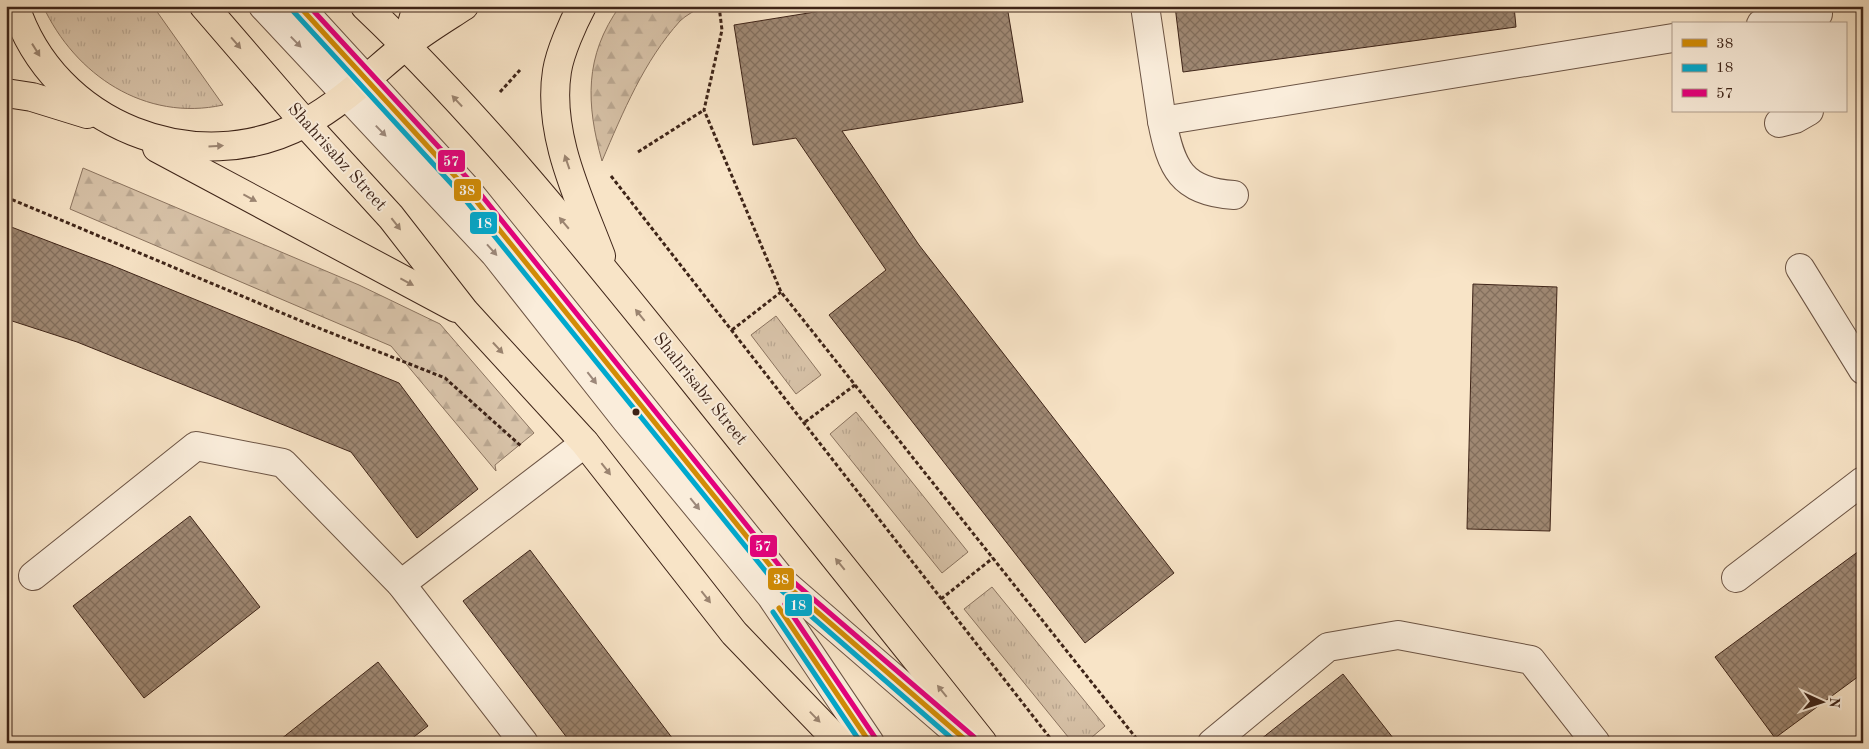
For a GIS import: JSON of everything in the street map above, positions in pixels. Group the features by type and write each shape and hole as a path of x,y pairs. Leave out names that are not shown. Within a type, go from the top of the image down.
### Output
{"main road":[{"path":"15,6 20,23 33,46 58,82 85,105 114,124"},
{"name":"Shahrisabz Street","path":"204,6 305,123 391,217 465,312 585,443 734,633 840,743"},
{"name":"Shahrisabz Street","path":"365,6 406,45 497,144 607,274 983,743"},
{"path":"406,45 417,6"},
{"path":"6,93 59,104 182,146 216,147 270,138 305,123 357,87 406,45 464,6"},
{"path":"582,6 557,70 556,111 562,150 607,274"},
{"name":"Shahrisabz Street","path":"114,124 465,312"}],"lane":[{"path":"263,6 357,87 464,186 510,240 785,584 968,743"},
{"path":"299,6 357,87 495,254 626,420 771,596 870,743"},
{"path":"1145,6 1162,121 1171,161 1185,178 1202,189 1234,195"},
{"path":"1774,22 1818,15"},
{"path":"1162,121 1672,38"},
{"path":"1779,123 1795,119 1807,112"},
{"path":"1800,268 1863,370"},
{"path":"400,584 585,443"},
{"path":"33,576 196,446 283,463 400,584 524,743"},
{"path":"1736,578 1863,481"},
{"path":"1212,743 1328,646 1398,634 1531,660 1596,743"}],"path":[{"path":"719,6 722,30 704,110 781,292 1140,743"},
{"path":"500,92 523,67"},
{"path":"638,152 704,110"},
{"path":"608,173 805,422 1054,743"},
{"path":"6,197 306,323 445,378 548,470"},
{"path":"732,330 781,292"},
{"path":"805,422 855,385"},
{"path":"941,599 993,558"}],"green space":[{"path":"43,6 153,6 223,105 194,108 166,106 140,99 116,88 93,72 74,53 57,31"},
{"path":"620,6 702,6 680,21 667,36 645,70 602,161 593,120 591,100 594,62 608,25"},
{"path":"83,168 359,285 440,324 534,433 495,465 496,471 391,346 70,209"},
{"path":"776,316 821,375 796,394 751,335"},
{"path":"856,412 968,552 942,573 830,434"},
{"path":"992,587 1105,726 1085,743 1073,743 964,609"}],"building":[{"path":"852,6 1007,6 1023,102 842,131 919,245 1174,573 1085,643 829,315 886,270 796,138 753,145 734,25"},
{"path":"1175,6 1514,6 1516,27 1183,72"},
{"path":"6,225 111,265 399,383 478,489 417,538 351,452 77,342 6,319"},
{"path":"1473,284 1557,287 1550,531 1467,529"},
{"path":"190,516 260,607 144,698 73,606"},
{"path":"1863,548 1863,673 1775,738 1715,657"},
{"path":"530,550 676,743 571,743 463,601"},
{"path":"378,662 428,726 406,743 276,743"},
{"path":"1343,674 1397,743 1256,743"}],"transit line":[{"name":"38","path":"299,6 464,186 785,584 969,743"},
{"name":"57","path":"309,6 470,181 790,579 974,737"},
{"name":"18","path":"293,11 458,191 780,589 957,743"},
{"name":"57","path":"785,604 876,739"},
{"name":"38","path":"779,608 870,743"},
{"name":"18","path":"773,612 861,743"}]}
